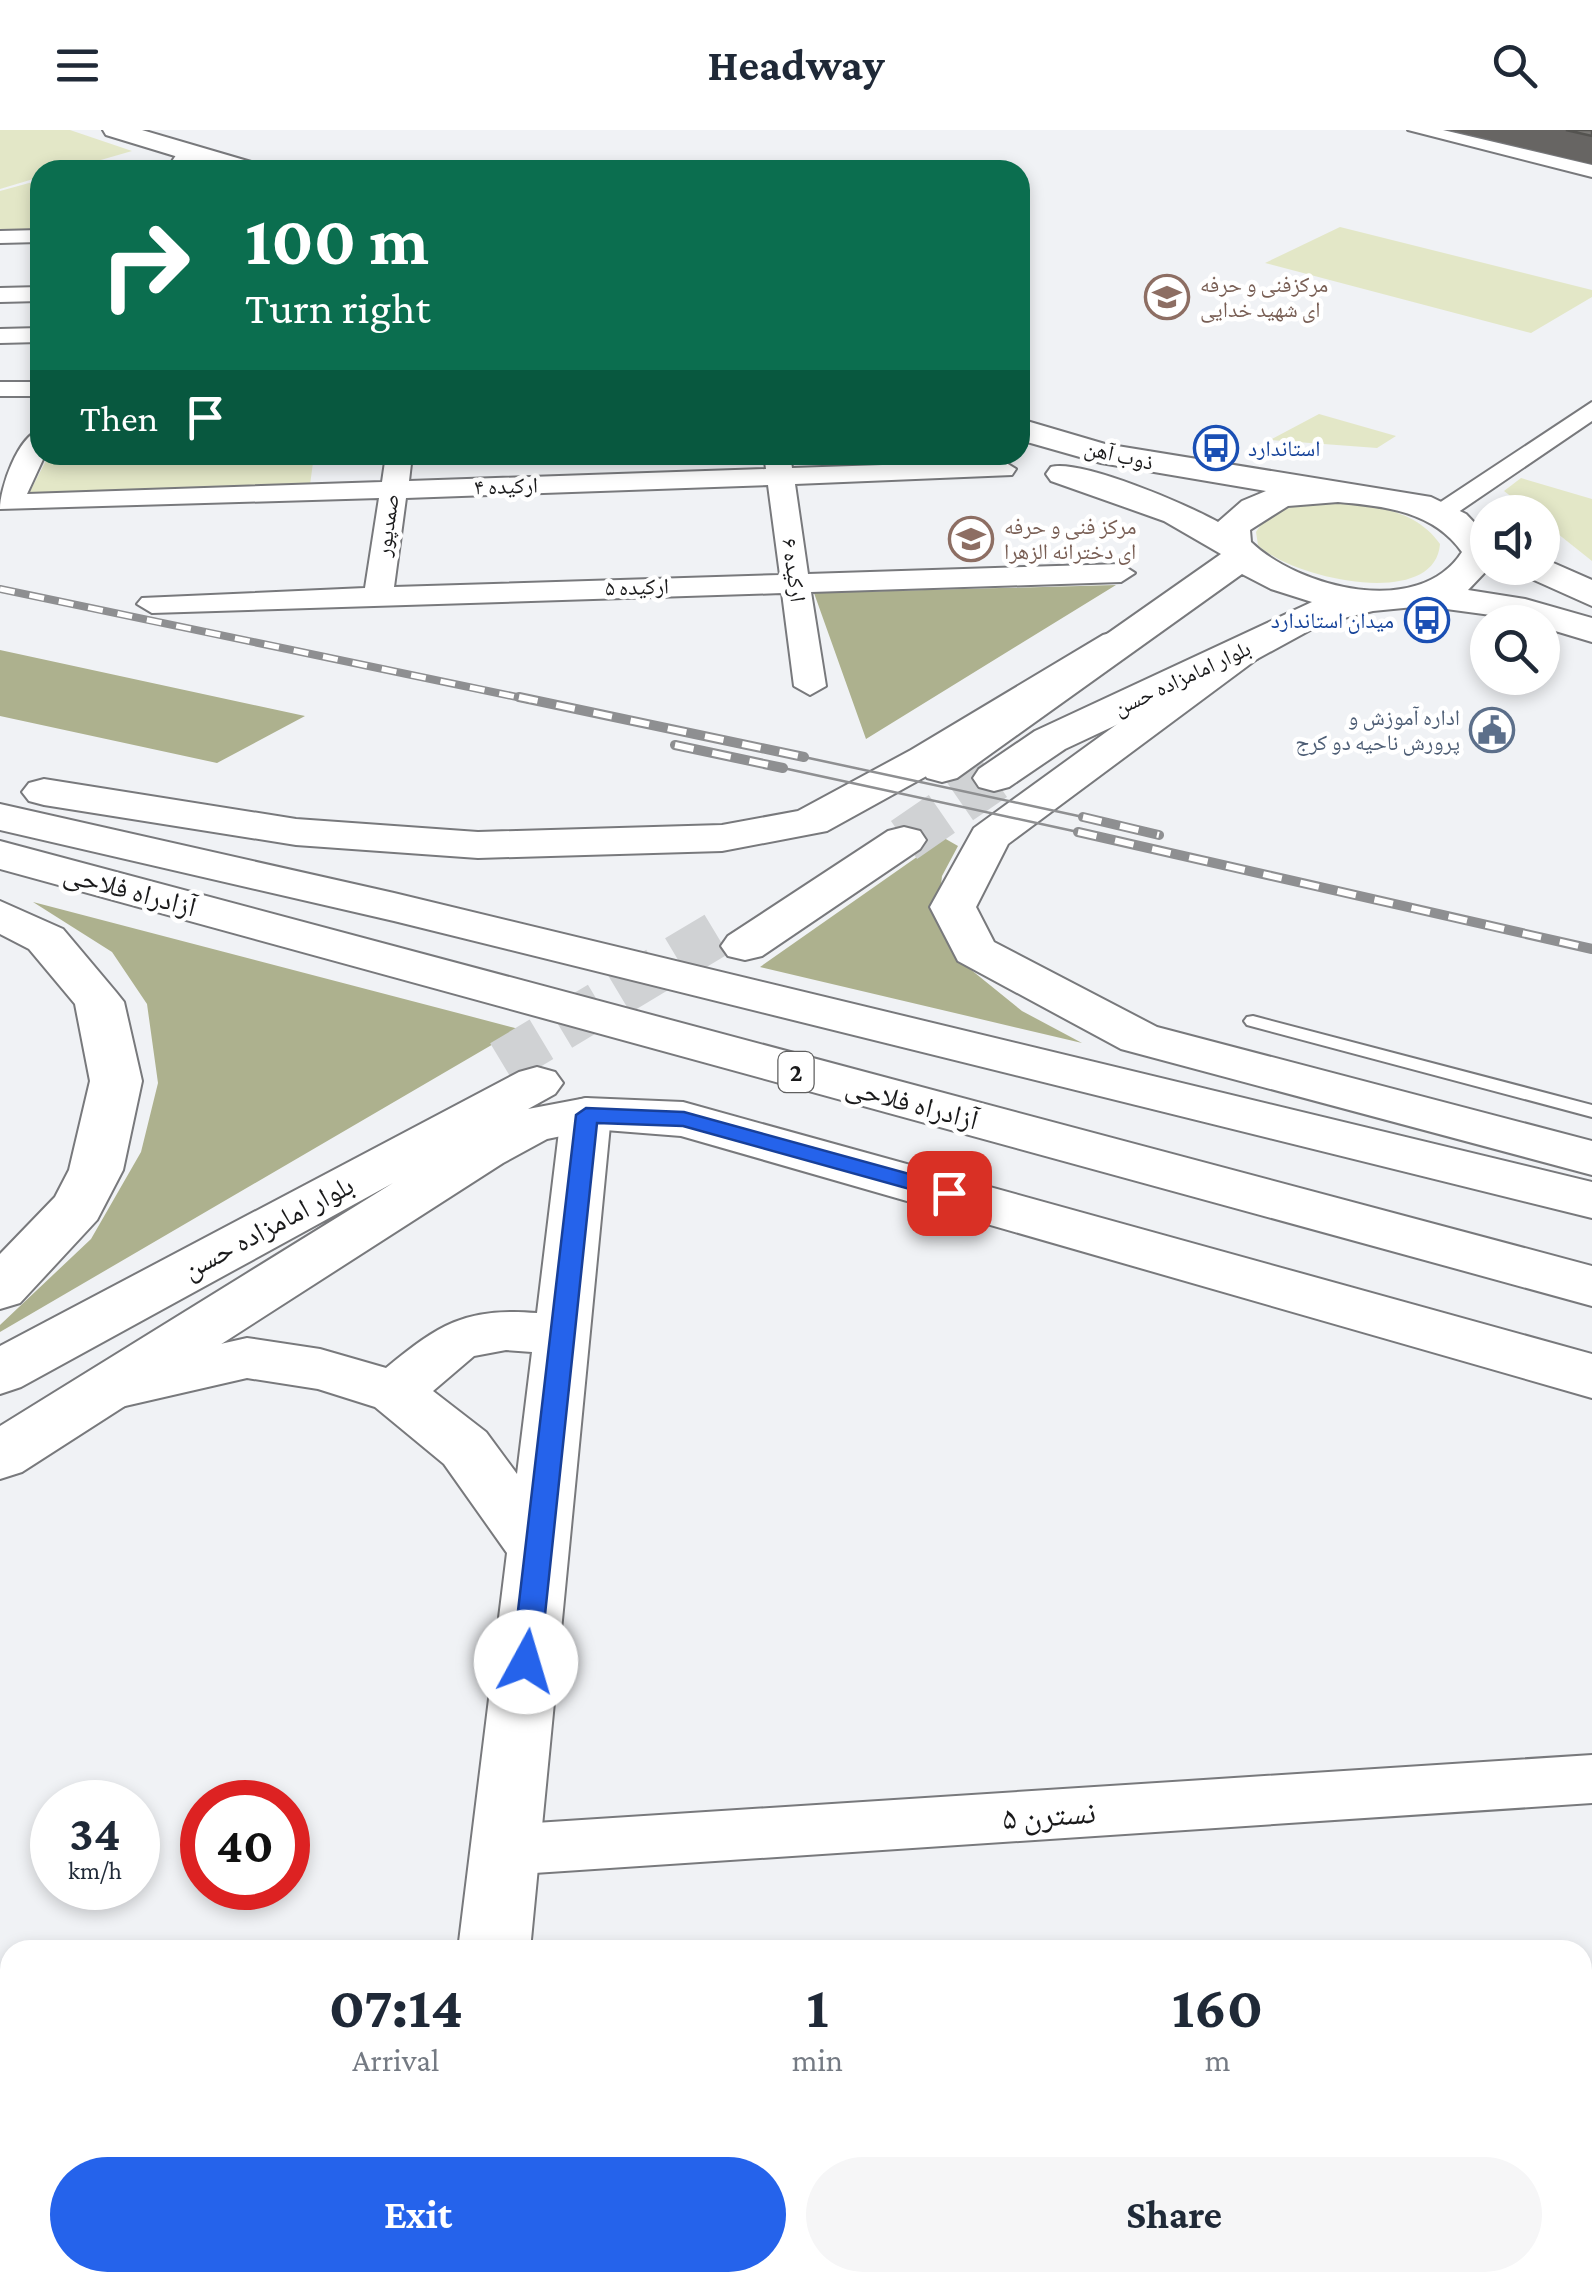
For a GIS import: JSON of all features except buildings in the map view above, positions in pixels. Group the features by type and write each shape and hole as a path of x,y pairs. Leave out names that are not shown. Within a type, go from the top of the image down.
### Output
{"main road":[{"path":"114,130 185,156"},
{"path":"148,130 185,156"},
{"name":"ذوب آهن","path":"1030,432 1101,452 1191,470 1338,491"},
{"name":"ذوب آهن","path":"1016,465 1176,513 1237,551"},
{"path":"1470,533 1438,513 1378,495 1338,491 1268,500 1244,512 1232,528 1237,551 1264,574 1297,587 1379,599 1422,595 1455,585 1470,573"},
{"name":"بلوار امامزاده حسن","path":"942,769 1237,551"},
{"path":"1560,579 1592,595"},
{"path":"1422,595 1526,610 1592,630"},
{"name":"بلوار امامزاده حسن","path":"994,778 1050,740 1242,652 1310,614 1379,599"},
{"path":"0,786 296,832 478,846 722,838 811,822 926,759 1117,643"},
{"path":"1242,652 990,837 953,907 975,951 1032,986 1139,1038 1592,1158"},
{"name":"آزادراه فلاحی","path":"0,817 394,907 1592,1200"},
{"path":"731,940 885,835"},
{"name":"آزادراه فلاحی","path":"0,856 1592,1286"},
{"path":"0,916 46,939 98,1002 116,1081 96,1170 78,1207 0,1289"},
{"name":"بلوار امامزاده حسن","path":"0,1352 519,1073 0,1372"},
{"path":"0,1456 484,1151 532,1125 586,1115 684,1119 1592,1376"}],"street":[{"path":"1418,130 1592,171"},
{"path":"0,237 30,236"},
{"path":"0,295 30,294"},
{"path":"0,336 30,336"},
{"path":"0,390 30,388"},
{"path":"1438,513 1592,410"},
{"path":"0,444 30,442"},
{"name":"ارکیده ۴","path":"30,459 8,503 392,490 835,465"},
{"name":"صمدپور","path":"378,596 397,465"},
{"name":"ارکیده ۶","path":"778,466 810,686"},
{"name":"ارکیده ۵","path":"152,604 1122,573"},
{"path":"495,1940 586,1115"},
{"path":"395,1392 457,1340 506,1330 562,1335"},
{"path":"112,1388 247,1358 320,1369 395,1392 465,1448 538,1549"},
{"name":"نسترن ۵","path":"505,1850 1592,1780"}],"lane":[{"path":"1253,1021 1592,1111"}],"green space":[{"path":"0,130 70,130 132,151 101,160 30,160 30,180 0,189"},
{"path":"30,183 30,230 0,231 0,191"},
{"path":"1340,227 1592,290 1592,297 1531,333 1265,263"},
{"path":"1319,414 1396,436 1377,448 1270,440"},
{"path":"44,465 313,465 310,485 28,495"},
{"path":"1521,478 1592,499 1592,561 1560,536 1560,495 1509,495 1504,491"},
{"path":"1332,502 1377,507 1418,523 1440,544 1432,565 1414,577 1359,582 1299,568 1258,545 1256,532 1271,516 1290,508"},
{"path":"1116,585 866,739 814,593"},
{"path":"0,650 305,716 217,763 0,716"},
{"path":"944,838 958,846 942,876 937,920 954,956 1022,1011 1082,1043 760,967"},
{"path":"33,902 519,1029 0,1332 0,1325 91,1239 141,1152 158,1083 147,1004 112,952"}],"tunnel":[{"path":"904,840 994,778"},
{"path":"502,1063 717,934"}],"tram line":[{"path":"804,757 1083,817"},
{"path":"783,768 1078,832"}],"railway":[{"path":"0,589 531,700"},
{"path":"519,697 804,757"},
{"path":"675,745 783,768"},
{"path":"1083,817 1159,835"},
{"path":"1078,832 1592,949"}],"place":[{"name":"مرکزفنی و حرفه ای شهید خدایی","path":"1167,297"},
{"name":"استاندارد","path":"1216,448"},
{"name":"مرکز فنی و حرفه ای دخترانه الزهرا","path":"971,539"},
{"name":"میدان استاندارد","path":"1427,620"},
{"name":"اداره آموزش و پرورش ناحیه دو کرج","path":"1492,730"}],"route":[{"path":"526,1662 586,1115 684,1119 949,1193"}]}
